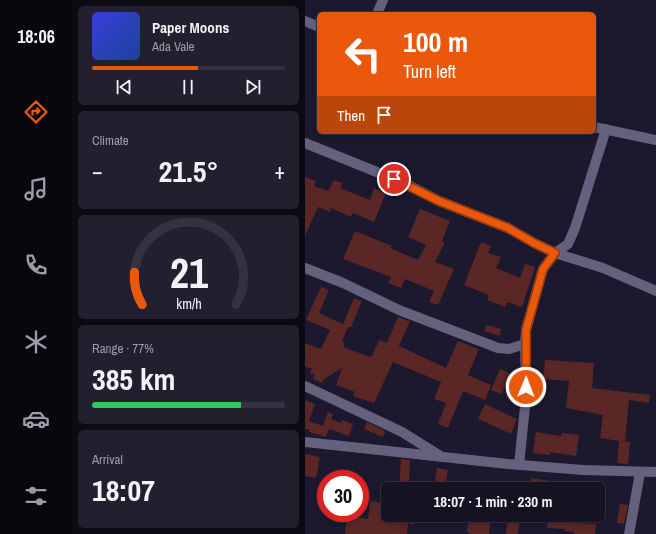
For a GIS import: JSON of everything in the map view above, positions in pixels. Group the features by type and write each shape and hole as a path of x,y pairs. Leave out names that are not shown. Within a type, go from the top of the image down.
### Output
{"street":[{"path":"378,12 383,0"},
{"path":"305,21 317,26"},
{"path":"596,127 656,140"},
{"path":"519,465 526,397 526,330 543,269 555,253 568,244 575,228 605,129"},
{"path":"305,143 403,182 439,201 508,228 555,253 603,268 656,291"},
{"path":"305,268 343,283 399,310 498,348 509,349 525,344"},
{"path":"305,386 402,432 444,458"},
{"path":"305,442 519,465 640,473 656,472"},
{"path":"629,534 640,473"}],"building":[{"path":"305,177 316,181 314,186 328,191 334,180 343,183 340,188 370,200 374,188 386,193 374,222 353,213 351,217 331,208 330,212 318,207 305,236"},
{"path":"420,209 450,221 442,241 445,242 435,262 454,269 438,305 429,302 434,291 405,279 401,288 388,283 391,277 343,259 355,231 392,246 390,248 418,260 426,245 408,237"},
{"path":"481,242 491,246 488,253 501,257 496,268 520,278 525,264 535,267 522,307 507,302 505,307 487,300 489,295 464,285"},
{"path":"321,287 329,290 319,313 343,324 354,298 362,301 351,327 348,327 342,341 345,343 343,347 370,357 372,356 379,340 387,343 398,317 410,321 399,346 446,368 458,341 479,349 468,375 491,385 485,400 463,391 448,428 438,424 446,403 434,399 441,382 393,362 374,403 353,396 355,392 336,385 342,368 324,379 322,383 313,379 315,375 310,373 312,369 305,366 305,343 321,349 330,330 306,320"},
{"path":"487,325 501,329 500,336 484,331"},
{"path":"545,360 594,363 592,388 650,395 649,403 629,400 625,442 600,438 603,415 566,408 569,381 543,379"},
{"path":"500,369 510,373 502,394 491,390"},
{"path":"305,400 315,404 309,421 323,426 328,412 333,414 331,419 341,423 342,420 353,424 349,436 329,429 326,437 309,432 309,429 305,429"},
{"path":"485,404 517,419 511,434 478,419"},
{"path":"367,422 385,431 383,437 364,429"},
{"path":"536,432 561,436 562,433 579,435 576,456 550,452 550,455 533,453"},
{"path":"619,441 630,442 628,464 617,463"},
{"path":"305,454 320,457 316,478 305,476"},
{"path":"401,459 410,460 409,482 399,482"},
{"path":"437,468 448,470 446,482 435,482"},
{"path":"531,478 557,482 531,482"},
{"path":"370,501 381,503 381,522 415,522 414,525 408,523 407,534 345,534 346,522 369,522"},
{"path":"620,504 628,505 624,524 617,523"},
{"path":"468,522 490,522 489,534 471,534 467,532"},
{"path":"508,522 520,522 518,534 506,534"},
{"path":"547,522 596,524 595,534 574,534 574,532 565,531 565,529 547,528"}],"route":[{"path":"394,179 403,182 439,201 508,228 555,253 543,269 526,330 526,387"}]}
